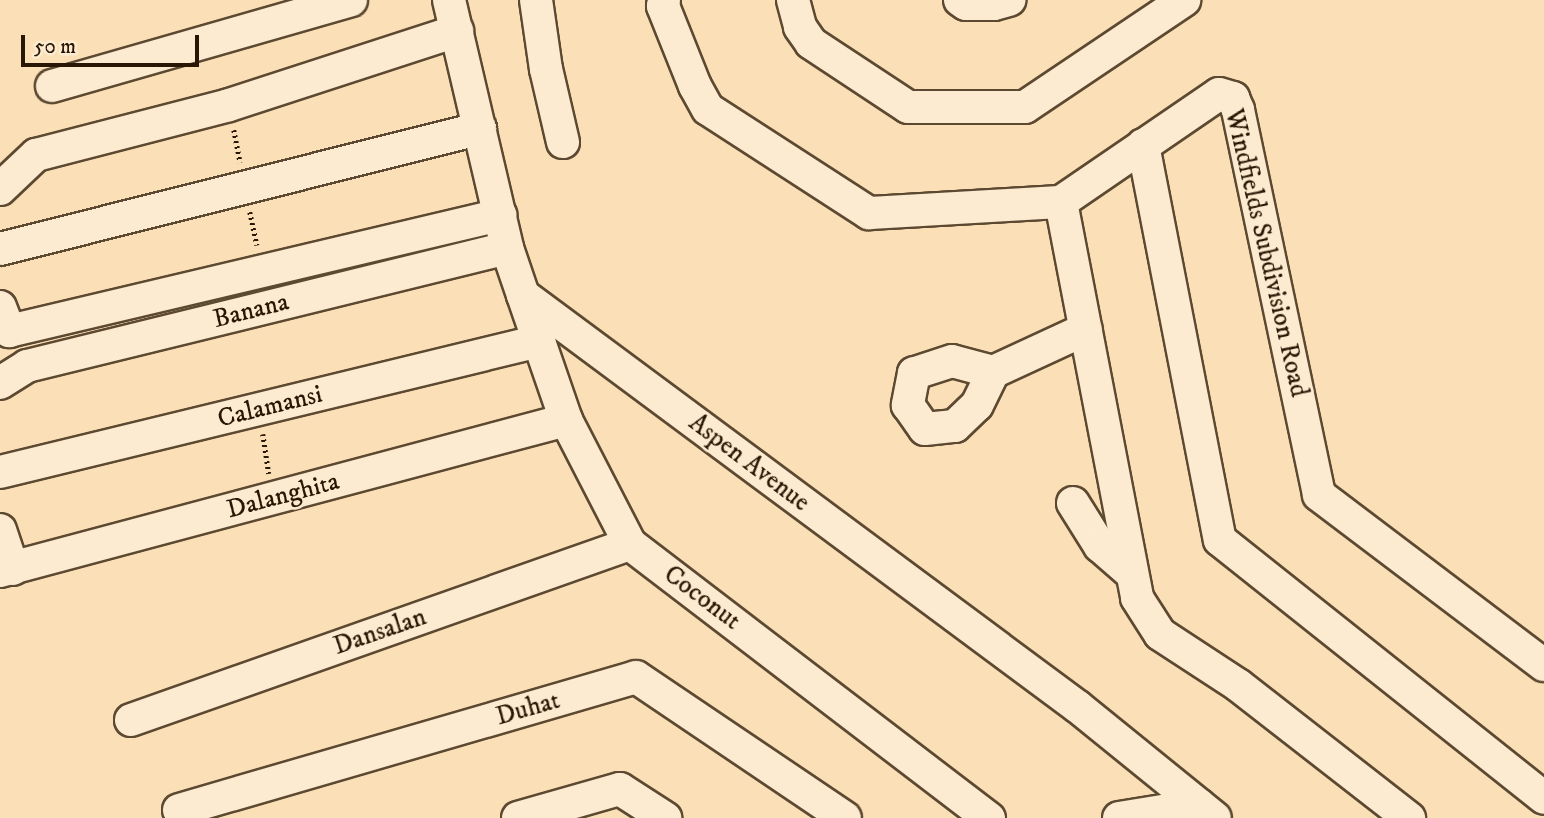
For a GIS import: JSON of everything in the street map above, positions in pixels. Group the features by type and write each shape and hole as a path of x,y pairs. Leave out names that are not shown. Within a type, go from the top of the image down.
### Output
{"street":[{"path":"52,86 351,0"},
{"path":"449,0 507,248 523,295"},
{"path":"537,0 547,69 563,142"},
{"path":"664,0 663,6 695,86 708,109 869,214 1061,202 1137,598 1160,634 1238,685 1409,818"},
{"path":"960,0 966,4 994,5 1009,0"},
{"path":"796,3 800,27 811,43 908,107 1025,107 1184,0"},
{"path":"0,189 36,155 229,105 457,31"},
{"name":"Windfields Subdivision Road","path":"1061,202 1219,94 1233,98 1238,110 1319,495 1544,665"},
{"path":"0,249 480,128"},
{"path":"1143,145 1220,540 1544,798"},
{"path":"4,319 500,215"},
{"name":"Banana","path":"0,383 27,366 507,248"},
{"name":"Coconut","path":"523,295 566,420 630,544 989,818"},
{"name":"Aspen Avenue","path":"523,295 1078,707 1207,812"},
{"path":"993,372 1086,329"},
{"name":"Calamansi","path":"0,472 539,341"},
{"name":"Dalanghita","path":"6,570 566,420"},
{"path":"1073,503 1100,546 1130,572"},
{"path":"0,530 6,570"},
{"name":"Dansalan","path":"131,720 630,544"},
{"name":"Duhat","path":"178,810 636,677 845,818"},
{"path":"518,818 620,789 665,818"},
{"path":"1119,818 1207,812"}],"path":[{"path":"259,409 273,499"}]}
